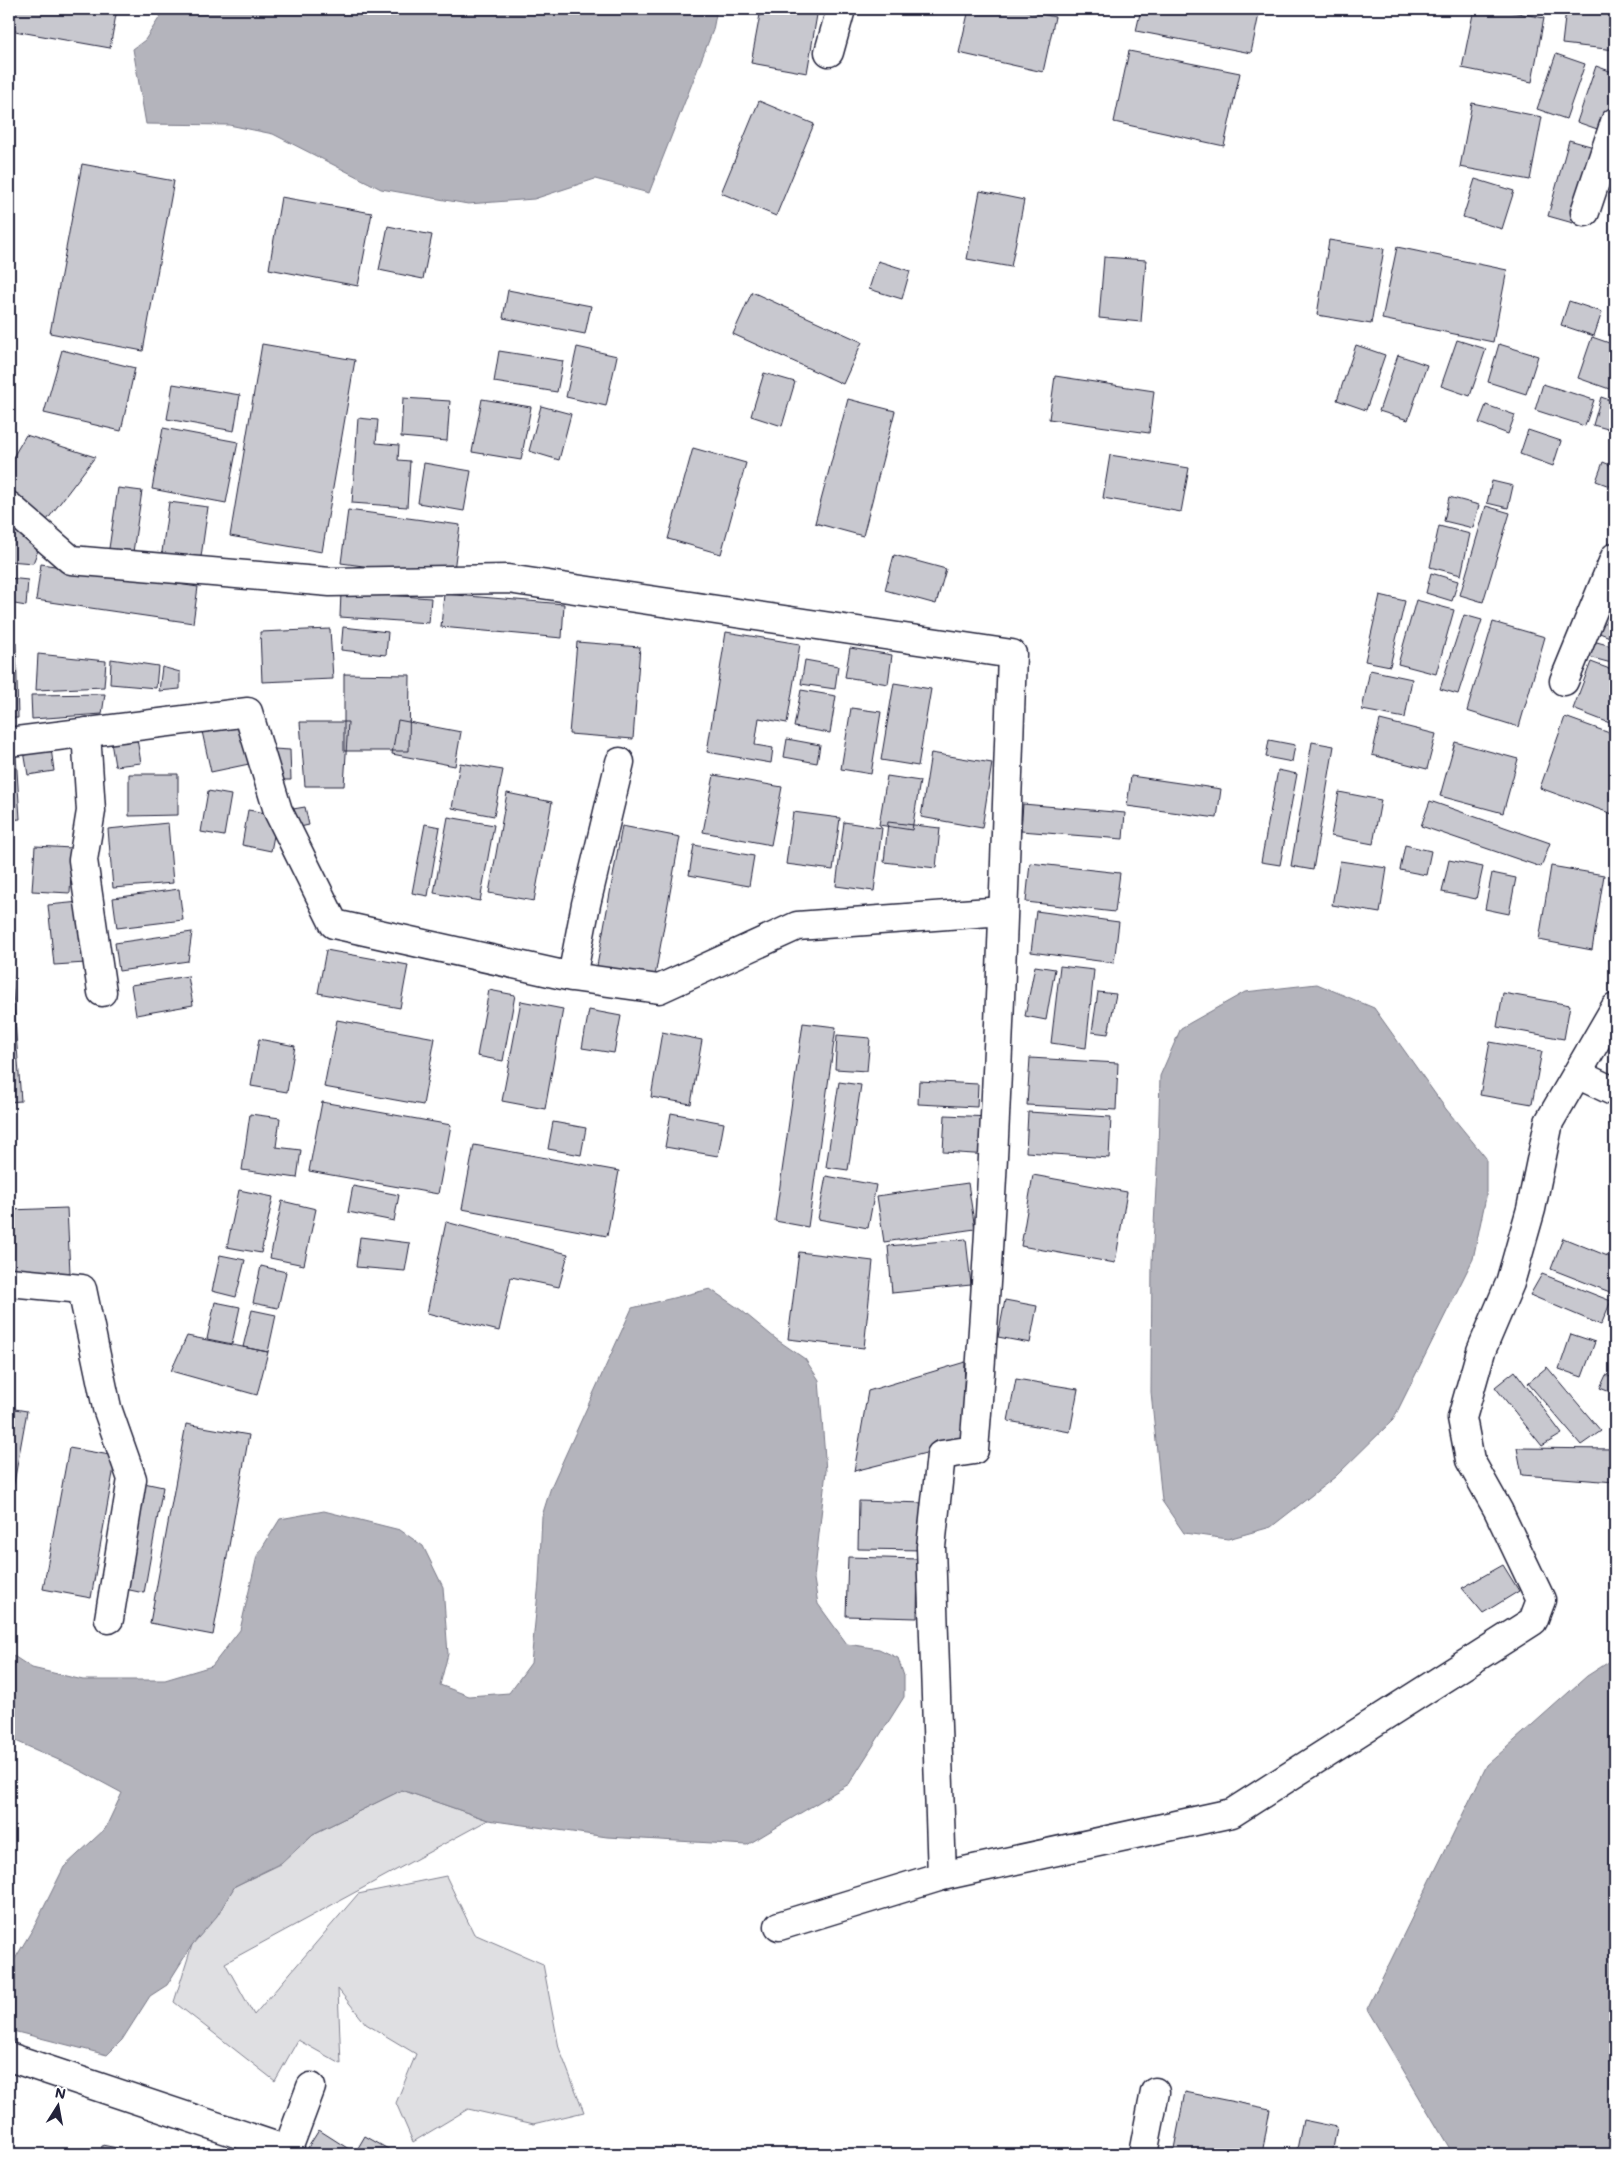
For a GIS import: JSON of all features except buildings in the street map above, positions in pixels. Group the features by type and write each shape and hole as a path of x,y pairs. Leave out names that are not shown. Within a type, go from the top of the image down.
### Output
{"street":[{"path":"830,52 841,9"},
{"path":"1585,212 1615,122"},
{"path":"9,506 70,560 330,582 508,579 1012,654 1003,911 984,1329 974,1450 941,1455 931,1547 942,1876"},
{"path":"1564,681 1615,557"},
{"path":"9,742 248,712 278,811 334,924 572,977 659,989 797,926 1003,911"},
{"path":"86,732 91,811 83,860 102,992"},
{"path":"572,977 586,904 620,762"},
{"path":"779,1926 942,1876 1232,1813 1533,1621 1541,1600 1498,1510 1470,1460 1462,1418 1481,1351 1510,1283 1531,1209 1549,1122 1615,1008"},
{"path":"1577,1074 1615,1092"},
{"path":"9,1282 82,1289 107,1408 132,1479 109,1619"},
{"path":"9,2057 286,2152 311,2087"},
{"path":"1143,2154 1155,2092"}],"shaded area":[{"path":"165,9 717,9 713,30 649,193 595,179 534,199 468,204 381,189 273,134 229,125 146,124 133,49 145,40"},
{"path":"1317,984 1374,1008 1446,1109 1486,1158 1486,1197 1473,1259 1393,1420 1335,1477 1271,1527 1228,1539 1184,1533 1162,1501 1151,1392 1152,1262 1160,1076 1181,1028 1245,992"},
{"path":"710,1289 805,1359 819,1380 826,1471 814,1579 818,1604 847,1644 879,1649 898,1658 904,1676 904,1697 849,1784 747,1845 607,1837 488,1820 402,1790 313,1834 281,1863 235,1886 217,1916 192,1945 167,1985 150,1996 122,2040 107,2055 9,2030 9,1969 35,1925 64,1867 105,1829 122,1793 70,1765 9,1738 9,1653 32,1668 83,1680 165,1680 212,1666 240,1630 257,1556 280,1519 324,1511 400,1530 423,1546 443,1587 448,1654 440,1685 469,1696 509,1693 531,1663 539,1582 542,1516 551,1487 632,1308"},
{"path":"1615,1658 1615,2154 1453,2154 1367,2009 1487,1765 1587,1676"},
{"path":"402,1790 488,1820 225,1963 254,2015 358,1894 446,1876 474,1934 543,1964 559,2048 584,2112 534,2124 468,2109 413,2142 396,2103 416,2054 366,2024 338,1989 341,2064 298,2040 275,2081 174,2002 192,1945 235,1886 281,1864 313,1834"}]}
